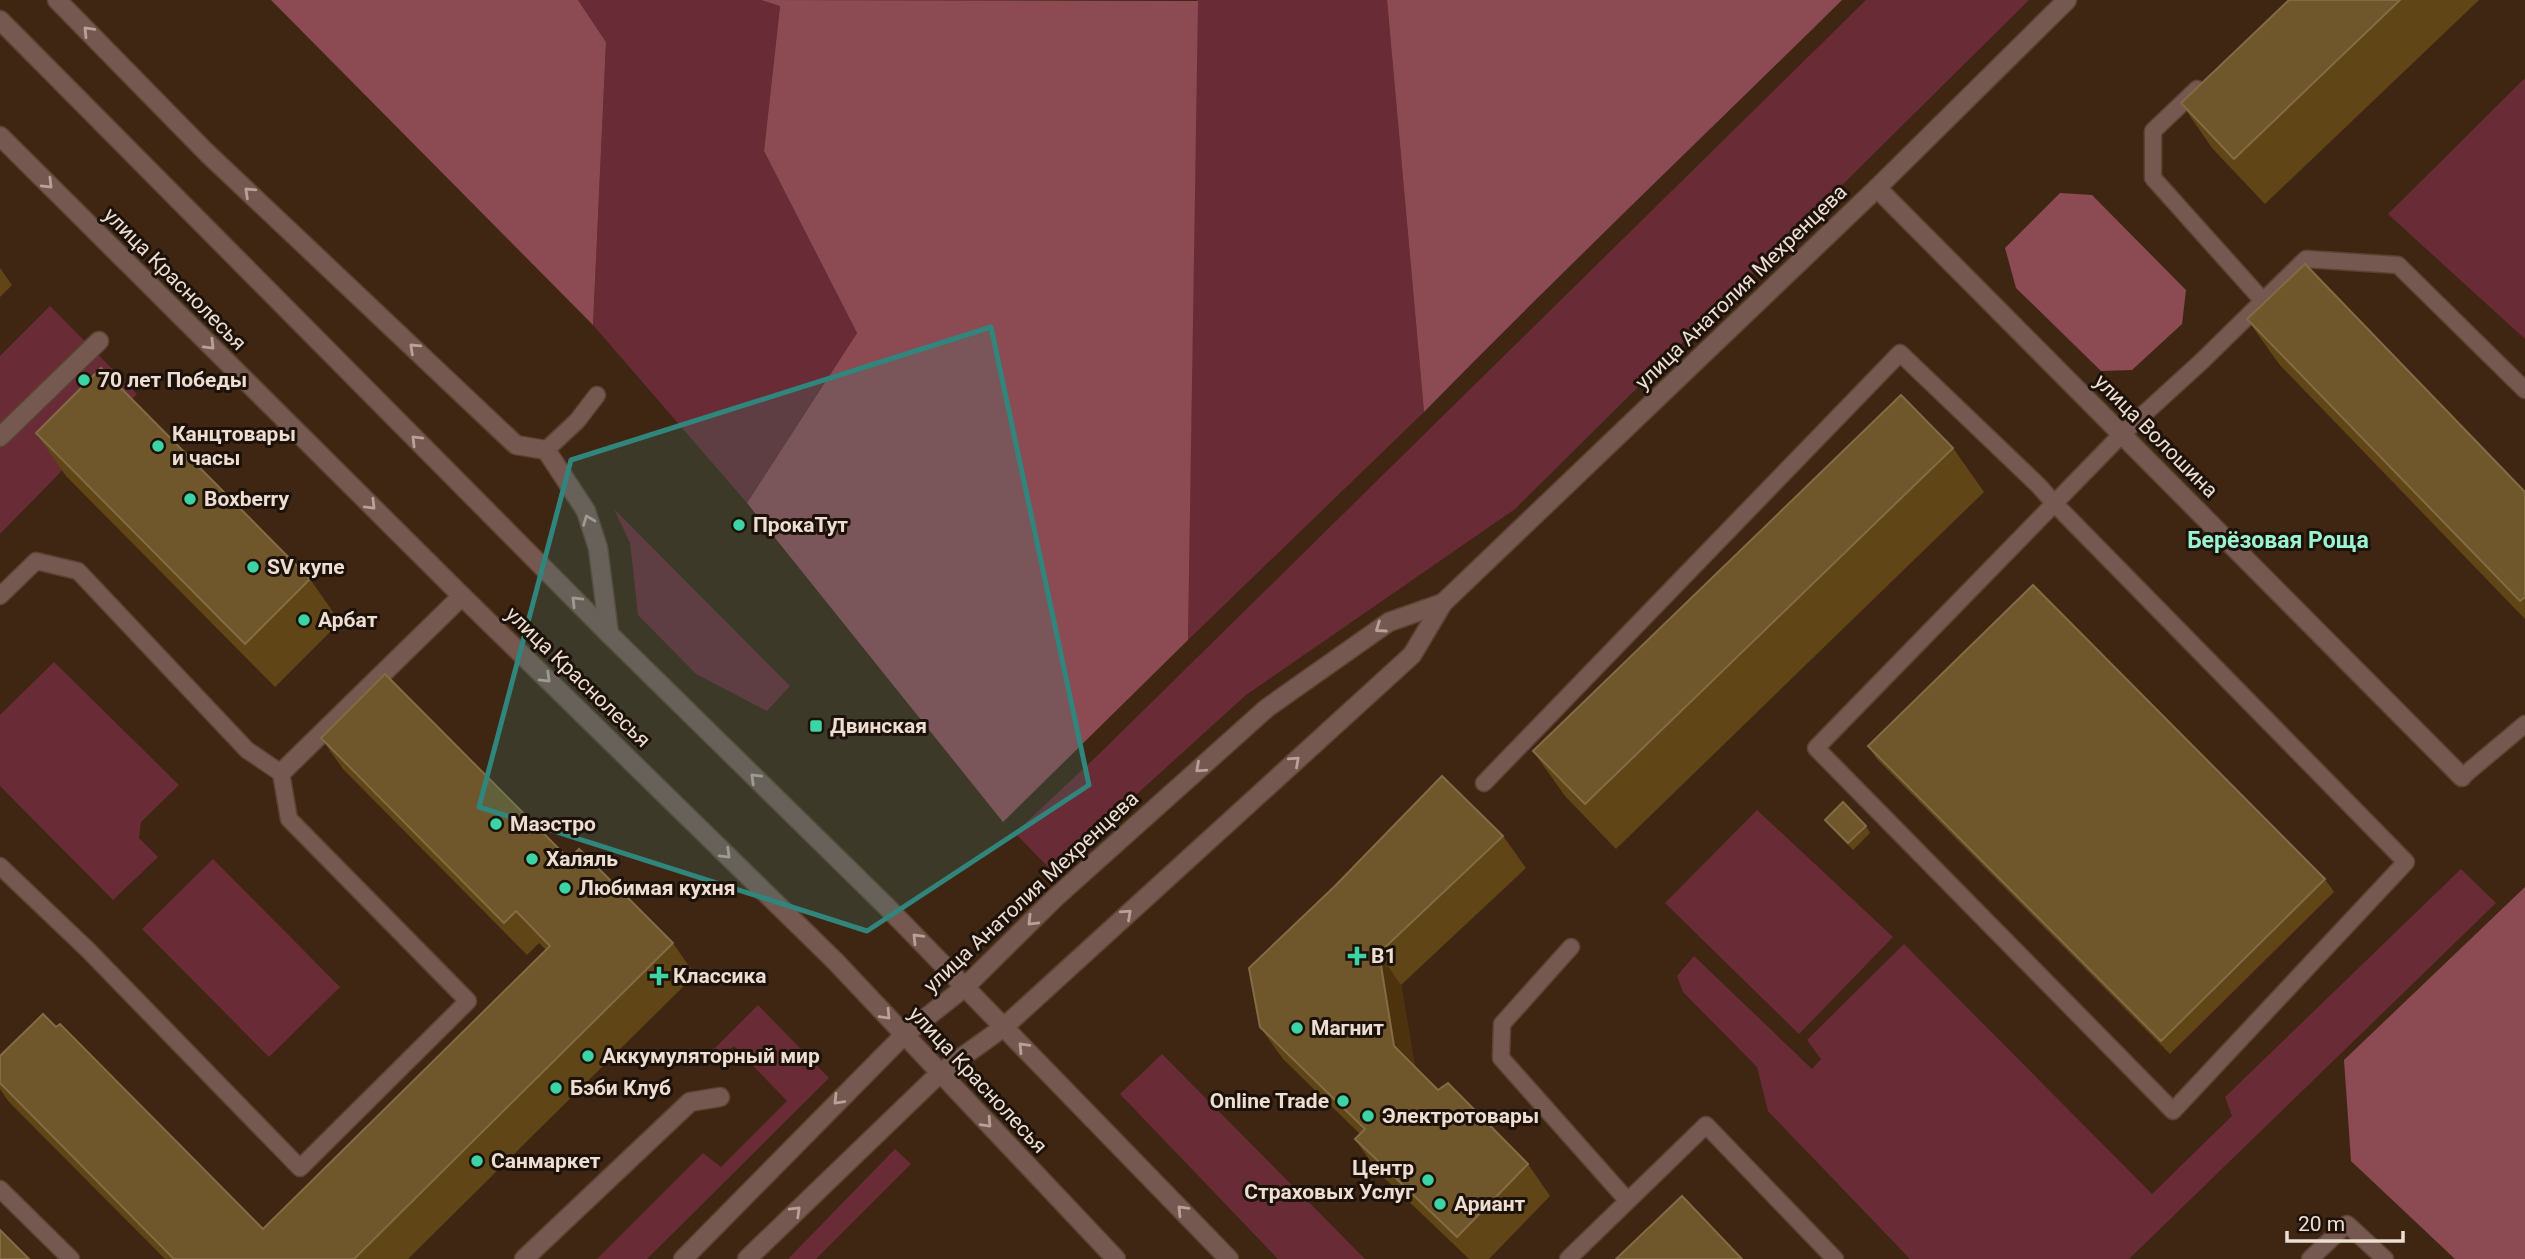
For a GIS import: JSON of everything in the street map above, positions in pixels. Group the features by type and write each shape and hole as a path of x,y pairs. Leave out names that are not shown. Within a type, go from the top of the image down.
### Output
{"street":[{"path":"57,0 207,153 516,444 546,450 586,511 598,548 609,635"},
{"name":"улица Анатолия Мехренцева","path":"747,1259 941,1072 1004,1027 1412,654 1443,603 1877,188 2067,0"},
{"path":"0,20 609,635 887,907 1229,1259"},
{"name":"улица Краснолесья","path":"0,136 462,596 835,961 1116,1259"},
{"name":"улица Волошина","path":"1877,188 2462,777"},
{"path":"0,437 99,341"},
{"path":"281,773 462,596"},
{"name":"улица Анатолия Мехренцева","path":"683,1259 904,1035 965,986 1055,898 1267,708 1389,622 1443,603"},
{"path":"524,1259 690,1102 720,1097"}],"lane":[{"path":"2212,75 2153,131 2153,178 2264,302"},
{"path":"1484,783 1900,353 2039,486 2054,503 2406,862 2173,1111 1816,748 2054,503 2122,434 2264,302 2306,259 2398,265 2525,390"},
{"path":"546,450 577,421 597,396"},
{"path":"0,596 36,561 78,570 247,750 281,773 289,819 468,1001 300,1168 88,950 0,866"},
{"path":"2462,777 2525,724"},
{"path":"1571,947 1502,1024 1501,1058 1628,1200"},
{"path":"1569,1259 1706,1125 1835,1259"},
{"path":"0,1189 71,1259"},
{"path":"2310,1259 2347,1224 2385,1259"}],"highlighted area":[{"path":"991,327 1089,785 867,931 479,807 571,460"}],"shaded area":[{"path":"271,0 578,0 606,42 593,325"},
{"path":"578,0 761,0 780,5 764,151 857,333 747,503 593,325 606,42"},
{"path":"761,0 1198,1 1188,640 1003,822 747,503 857,333 764,151 780,6"},
{"path":"1197,0 1387,0 1424,412 1188,640"},
{"path":"1387,0 1842,0 1424,412"},
{"path":"1866,0 2029,0 1515,509 1246,695 1052,871 1015,833 1098,755"},
{"path":"2525,78 2525,339 2388,214"},
{"path":"2060,193 2092,195 2186,290 2182,324 2132,370 2101,371 2016,288 2005,248"},
{"path":"50,306 137,394 0,534 0,356"},
{"path":"614,509 790,686 767,711 696,674 638,615 630,543"},
{"path":"54,662 179,785 141,822 139,838 158,857 113,900 0,786 0,715"},
{"path":"1757,810 1893,937 1799,1034 1665,903"},
{"path":"213,859 340,987 269,1057 142,929"},
{"path":"2461,869 2496,903 2129,1259 1910,1259 1768,1111 1757,1067 1683,992 1677,976 1694,956 1812,1069 1821,1059 1807,1040 1904,944 2152,1194 2232,1116 2225,1097"},
{"path":"2525,887 2525,1259 2455,1259 2351,1161 2344,1060"},
{"path":"758,1005 829,1078 647,1259 597,1259 703,1153 721,1167 787,1101 734,1046 720,1058 712,1051"},
{"path":"1162,1054 1365,1259 1278,1259 1120,1094"},
{"path":"895,1149 911,1164 816,1259 788,1259"}],"building":[{"path":"2289,0 2400,0 2234,159 2181,103"},
{"path":"2305,264 2525,492 2525,597 2520,601 2247,319"},
{"path":"101,368 310,579 245,644 36,433"},
{"path":"1901,395 1953,448 1585,804 1533,751"},
{"path":"2033,585 2325,879 2161,1041 1868,746"},
{"path":"385,674 569,859 579,849 673,943 354,1259 174,1259 0,1083 0,1056 43,1014 56,1027 60,1024 263,1229 550,946 516,911 504,923 321,738"},
{"path":"1442,776 1503,836 1379,953 1394,1046 1438,1090 1448,1083 1528,1164 1457,1237 1355,1139 1365,1129 1260,1027 1249,968 1335,886"},
{"path":"1843,802 1866,826 1848,843 1825,820"},
{"path":"1682,1196 1742,1259 1616,1259"},
{"path":"0,1230 29,1259 0,1259"}],"place":[{"name":"70 лет Победы","path":"84,380"},
{"name":"Канцтовары и часы","path":"158,446"},
{"name":"Boxberry","path":"190,499"},
{"name":"ПрокаТут","path":"739,525"},
{"name":"SV купе","path":"253,567"},
{"name":"Арбат","path":"304,620"},
{"name":"Двинская","path":"816,726"},
{"name":"Маэстро","path":"496,824"},
{"name":"Халяль","path":"532,859"},
{"name":"Любимая кухня","path":"565,888"},
{"name":"B1","path":"1357,956"},
{"name":"Классика","path":"659,976"},
{"name":"Магнит","path":"1297,1028"},
{"name":"Аккумуляторный мир","path":"588,1056"},
{"name":"Бэби Клуб","path":"556,1088"},
{"name":"Online Trade","path":"1343,1101"},
{"name":"Электротовары","path":"1368,1116"},
{"name":"Санмаркет","path":"477,1161"},
{"name":"Центр Страховых Услуг","path":"1428,1180"},
{"name":"Ариант","path":"1440,1204"}],"district":[{"name":"Берёзовая Роща","path":"2278,540"}]}
